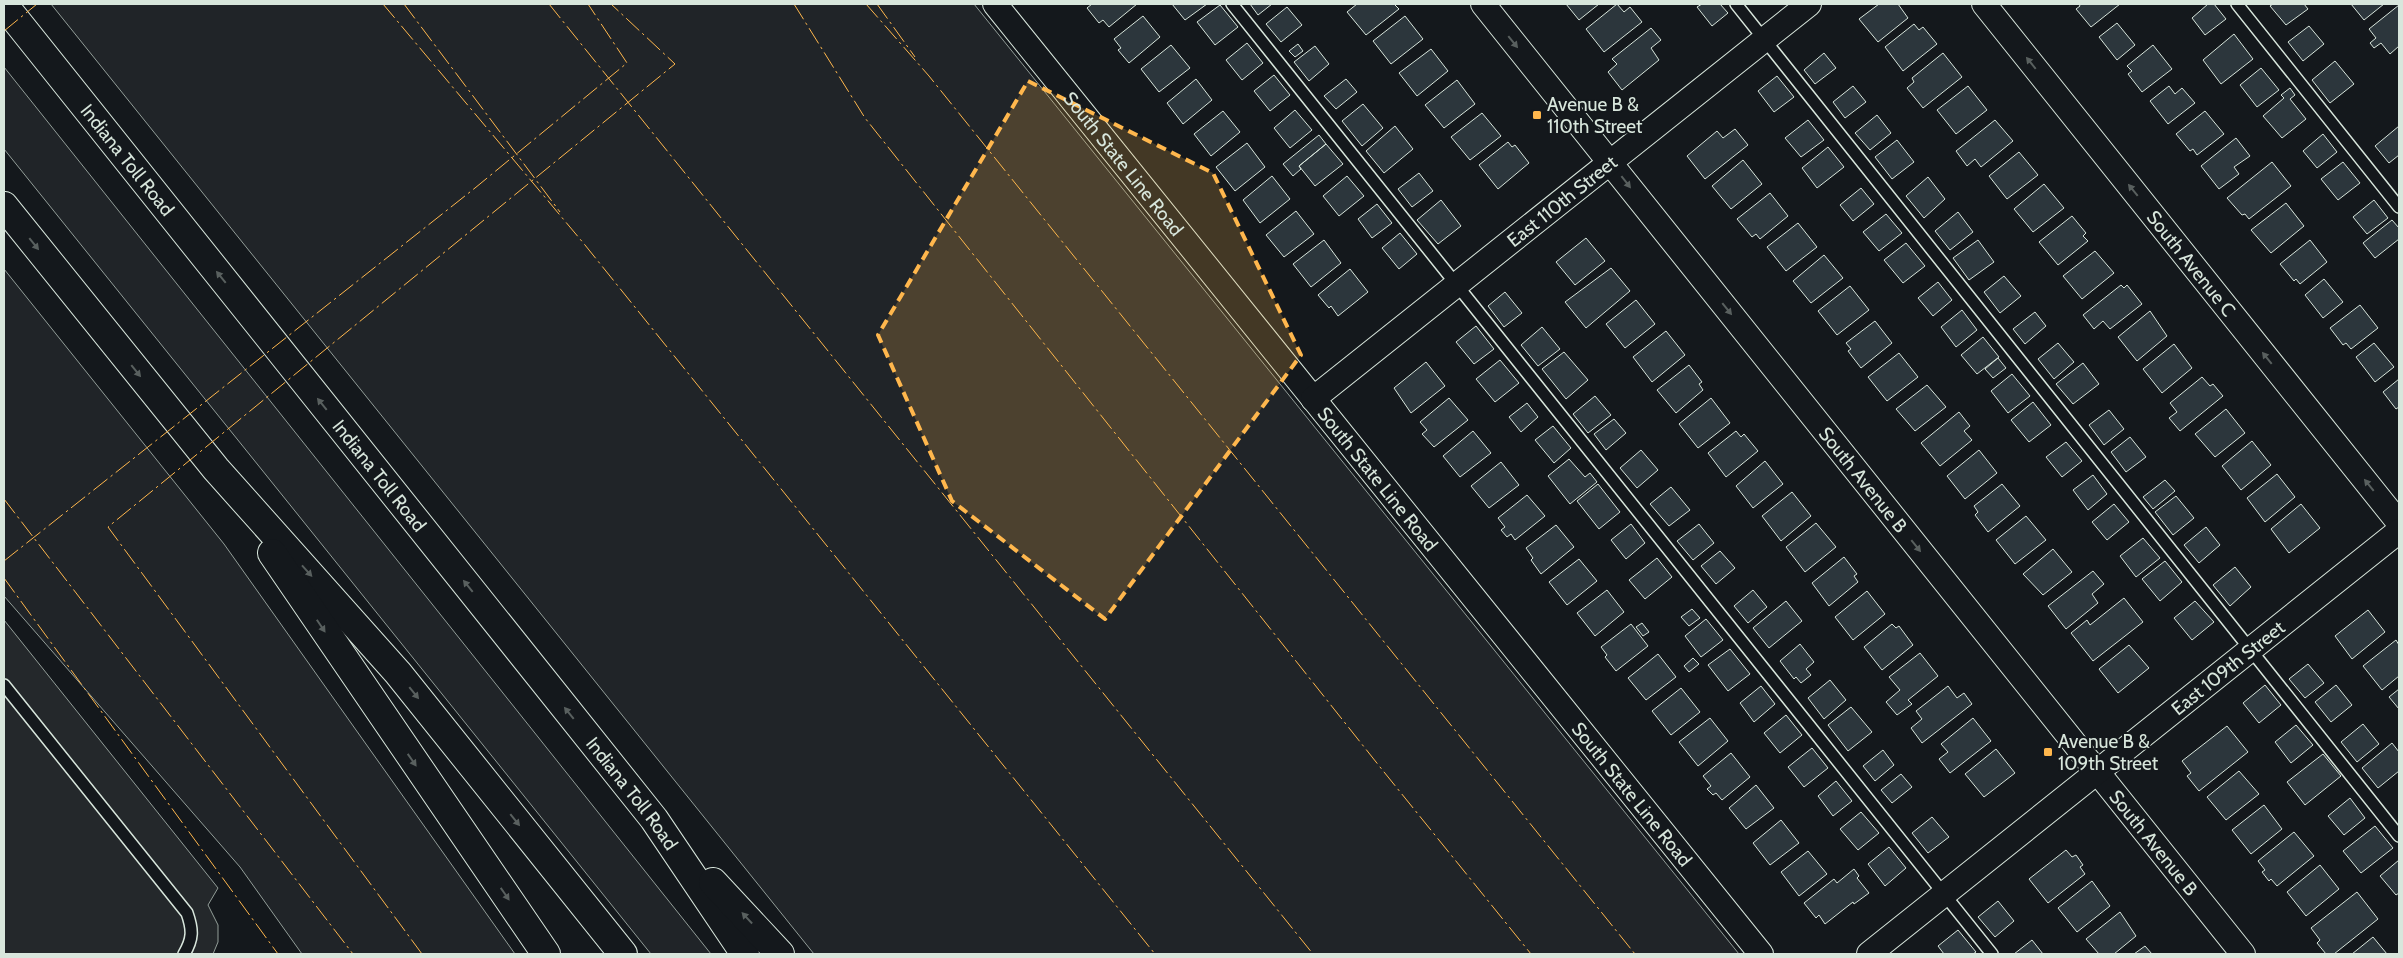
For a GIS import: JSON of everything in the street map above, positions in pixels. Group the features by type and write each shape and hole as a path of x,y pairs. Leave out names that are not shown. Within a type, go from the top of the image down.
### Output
{"highway":[{"name":"Indiana Toll Road","path":"4,5 654,819 745,954"},
{"path":"4,206 216,469 398,673 623,954"},
{"path":"216,469 368,696 546,954"},
{"path":"654,819 780,954"}],"street":[{"name":"South State Line Road","path":"995,4 1761,954"},
{"name":"South Avenue B","path":"1483,4 2243,954"},
{"name":"East 110th Street","path":"1313,399 1809,4"},
{"name":"South Avenue C","path":"1984,4 2399,523"},
{"name":"East 109th Street","path":"1869,954 2399,531"}],"lane":[{"path":"1232,4 1992,954"},
{"path":"1736,4 2399,836"},
{"path":"2237,4 2399,207"},
{"path":"4,685 187,913 192,928 191,942 184,954"}],"highlighted area":[{"path":"1028,81 1213,173 1301,355 1105,619 952,501 878,335"}],"shaded area":[{"path":"51,4 974,4 1739,954 814,954"},
{"path":"4,67 711,954 651,954 4,149"},
{"path":"4,269 224,544 515,954 302,954 240,867 4,596"},
{"path":"4,620 218,888 208,905 218,925 218,942 213,954 4,954"}],"building":[{"path":"1092,4 1137,4 1109,27 1103,20 1099,23 1087,8"},
{"path":"1172,4 1207,4 1185,20"},
{"path":"1250,4 1272,4 1258,15"},
{"path":"1357,4 1394,4 1399,9 1366,35 1347,12"},
{"path":"1566,4 1599,4 1579,20"},
{"path":"1617,4 1624,12 1630,7 1642,22 1604,52 1586,29"},
{"path":"1702,4 1720,4 1728,13 1712,26 1697,7"},
{"path":"1879,4 1898,4 1908,18 1878,42 1859,19"},
{"path":"2079,4 2120,4 2091,27 2076,9 2080,6"},
{"path":"2208,4 2214,4 2226,19 2205,35 2192,18"},
{"path":"2273,4 2304,4 2308,9 2286,25 2270,6"},
{"path":"2351,4 2384,4 2364,20"},
{"path":"1220,5 1238,27 1215,45 1197,22"},
{"path":"2399,5 2399,46 2390,54 2381,43 2374,48 2370,43 2376,38 2369,29"},
{"path":"1287,7 1302,25 1281,42 1266,24"},
{"path":"1143,16 1160,37 1129,63 1118,50 1121,48 1114,39"},
{"path":"1405,16 1423,39 1391,64 1373,41"},
{"path":"2117,23 2135,45 2117,60 2099,37"},
{"path":"1914,24 1919,30 1923,27 1937,44 1903,71 1885,47"},
{"path":"2309,26 2324,44 2303,61 2288,42"},
{"path":"1651,28 1661,40 1651,48 1659,60 1622,90 1608,72 1617,64 1612,59"},
{"path":"2234,34 2253,59 2221,84 2203,60"},
{"path":"1247,43 1263,63 1242,80 1226,60"},
{"path":"1298,44 1303,51 1295,57 1289,51"},
{"path":"1171,45 1190,68 1159,92 1141,69"},
{"path":"2153,45 2172,69 2142,92 2128,74 2132,71 2127,66"},
{"path":"1315,46 1329,64 1309,81 1294,62"},
{"path":"1431,49 1448,71 1417,96 1399,73"},
{"path":"1824,53 1836,68 1815,84 1804,70"},
{"path":"1943,53 1962,77 1923,108 1907,88 1914,82 1912,78"},
{"path":"2335,61 2354,84 2330,103 2312,80"},
{"path":"2261,68 2279,90 2257,107 2240,85"},
{"path":"1274,75 1290,95 1270,111 1254,91"},
{"path":"1777,76 1794,97 1774,112 1758,91"},
{"path":"1196,79 1212,100 1183,124 1167,103"},
{"path":"1346,79 1357,92 1336,109 1324,96"},
{"path":"1457,80 1475,104 1444,128 1425,105"},
{"path":"1853,86 1866,102 1845,118 1833,102"},
{"path":"1968,86 1987,110 1956,134 1937,110"},
{"path":"2169,86 2175,94 2182,88 2195,103 2168,124 2150,101"},
{"path":"2290,88 2295,95 2290,99 2306,119 2282,138 2263,116 2284,98 2281,95"},
{"path":"1363,104 1383,128 1362,146 1342,121"},
{"path":"1295,110 1312,130 1290,148 1274,128"},
{"path":"1223,111 1240,132 1211,156 1194,134"},
{"path":"2205,111 2224,134 2197,155 2193,149 2190,151 2176,134"},
{"path":"1482,113 1501,136 1470,160 1451,137"},
{"path":"1877,115 1891,133 1870,150 1855,133"},
{"path":"1808,120 1824,140 1801,157 1785,138"},
{"path":"1995,120 2013,141 1981,167 1975,159 1967,166 1956,151"},
{"path":"1395,126 1413,149 1384,173 1366,151"},
{"path":"2399,126 2399,155 2389,163 2375,146"},
{"path":"1735,129 1748,145 1705,179 1687,156 1717,131 1723,138"},
{"path":"2323,134 2337,152 2317,168 2303,151"},
{"path":"1319,135 1326,144 1299,166 1301,169 1293,176 1283,164"},
{"path":"2236,138 2250,156 2234,167 2239,174 2219,189 2201,166"},
{"path":"1897,140 1914,162 1892,179 1875,157"},
{"path":"1508,142 1512,147 1515,145 1529,163 1498,189 1479,165"},
{"path":"1247,143 1265,167 1235,191 1216,167"},
{"path":"1326,144 1343,164 1315,186 1299,166"},
{"path":"1828,147 1844,167 1817,188 1802,168"},
{"path":"2019,152 2038,175 2007,199 1989,176"},
{"path":"1743,160 1762,184 1731,209 1712,186"},
{"path":"2272,162 2291,186 2249,219 2245,214 2242,215 2227,198"},
{"path":"2343,162 2360,183 2338,200 2321,179"},
{"path":"1419,173 1433,191 1412,207 1398,189"},
{"path":"1272,176 1290,199 1260,223 1243,200"},
{"path":"1347,176 1364,196 1339,216 1323,196"},
{"path":"1928,177 1945,199 1924,218 1906,196"},
{"path":"2044,184 2064,208 2033,232 2014,209"},
{"path":"1861,188 1874,204 1853,221 1840,205"},
{"path":"1770,193 1788,216 1760,239 1756,234 1752,237 1737,219"},
{"path":"1441,200 1461,226 1438,244 1417,220"},
{"path":"2374,200 2388,218 2367,234 2353,217"},
{"path":"2286,203 2304,226 2271,253 2251,230"},
{"path":"1377,204 1392,223 1372,238 1358,219"},
{"path":"1296,211 1314,234 1284,257 1266,235"},
{"path":"1958,212 1973,232 1950,250 1935,231"},
{"path":"1886,214 1902,233 1879,251 1863,232"},
{"path":"2072,216 2086,233 2083,236 2088,241 2058,265 2039,242"},
{"path":"2392,220 2399,228 2399,239 2375,258 2363,243"},
{"path":"1798,223 1817,247 1786,271 1767,247"},
{"path":"1400,233 1417,254 1399,269 1382,248"},
{"path":"1586,238 1605,261 1575,285 1556,262"},
{"path":"1324,240 1341,263 1311,287 1293,264"},
{"path":"1978,240 1994,262 1969,280 1953,258"},
{"path":"2310,240 2327,262 2300,284 2296,279 2294,281 2280,264"},
{"path":"1906,243 1925,266 1903,283 1884,260"},
{"path":"2095,251 2114,273 2082,299 2063,276"},
{"path":"1824,255 1843,278 1811,303 1793,281"},
{"path":"1611,268 1630,291 1586,328 1565,302"},
{"path":"1350,269 1368,292 1338,316 1331,306 1329,308 1318,295"},
{"path":"2004,276 2021,296 2000,313 1984,292"},
{"path":"2324,279 2343,302 2323,318 2305,295"},
{"path":"1938,282 1952,300 1933,316 1918,298"},
{"path":"2121,285 2124,288 2127,285 2142,304 2110,329 2103,321 2094,329 2083,315"},
{"path":"1850,286 1869,310 1837,335 1818,311"},
{"path":"1505,292 1522,313 1504,327 1488,306"},
{"path":"1636,300 1655,324 1625,348 1606,324"},
{"path":"2360,305 2378,328 2351,349 2346,343 2343,345 2330,328"},
{"path":"1962,310 1977,330 1956,347 1941,327"},
{"path":"2150,311 2167,336 2137,361 2118,337"},
{"path":"2035,312 2046,326 2025,344 2013,329"},
{"path":"1875,321 1892,343 1861,368 1848,351 1851,349 1846,343"},
{"path":"1476,326 1494,349 1474,364 1456,342"},
{"path":"1542,327 1560,349 1538,366 1521,345"},
{"path":"1666,331 1685,355 1652,382 1633,357"},
{"path":"1983,337 1999,357 1977,374 1961,355"},
{"path":"2058,343 2074,362 2054,379 2038,359"},
{"path":"2374,343 2394,367 2375,382 2356,357"},
{"path":"2174,344 2192,368 2162,393 2143,369"},
{"path":"1564,352 1588,380 1566,399 1542,369"},
{"path":"1899,353 1918,377 1887,401 1868,377"},
{"path":"1998,358 2006,368 1993,378 1985,369"},
{"path":"1500,360 1519,383 1495,402 1476,379"},
{"path":"1426,362 1445,386 1411,413 1394,388"},
{"path":"2083,363 2099,384 2073,404 2056,384"},
{"path":"1689,365 1702,382 1699,384 1703,390 1676,413 1657,390"},
{"path":"2012,374 2030,396 2008,413 1991,391"},
{"path":"2202,377 2210,386 2213,384 2223,396 2180,431 2169,418 2177,412 2170,403"},
{"path":"2399,379 2399,407 2396,409 2383,392"},
{"path":"1927,385 1946,407 1915,431 1896,409"},
{"path":"1595,396 1611,415 1588,433 1573,414"},
{"path":"1449,398 1468,420 1434,447 1422,434 1427,430 1420,422"},
{"path":"1711,398 1730,423 1698,448 1679,424"},
{"path":"2033,402 2051,425 2029,442 2011,420"},
{"path":"1527,403 1538,417 1521,432 1509,417"},
{"path":"2226,409 2245,433 2215,457 2195,434"},
{"path":"2109,410 2124,429 2104,445 2089,425"},
{"path":"1959,412 1970,426 1964,431 1972,440 1940,466 1921,443"},
{"path":"1614,419 1626,433 1606,450 1594,434"},
{"path":"1553,426 1571,448 1554,463 1535,440"},
{"path":"1473,431 1491,453 1460,477 1443,456"},
{"path":"1736,431 1741,437 1744,434 1758,451 1726,477 1708,453"},
{"path":"2130,437 2146,457 2126,472 2111,452"},
{"path":"2252,441 2271,465 2241,490 2222,466"},
{"path":"2066,442 2082,461 2062,477 2046,457"},
{"path":"1641,450 1658,470 1637,488 1620,468"},
{"path":"1979,450 1997,473 1965,499 1947,476"},
{"path":"1569,459 1585,477 1590,473 1597,482 1570,504 1548,476"},
{"path":"1765,461 1783,484 1753,508 1736,486"},
{"path":"1501,462 1519,485 1489,508 1471,486"},
{"path":"2277,474 2295,497 2265,522 2247,498"},
{"path":"2093,475 2107,494 2088,510 2073,490"},
{"path":"2165,480 2175,491 2153,509 2143,497"},
{"path":"1598,484 1620,512 1599,529 1577,501"},
{"path":"2002,484 2020,506 1988,532 1975,515 1978,512 1974,506"},
{"path":"1671,487 1690,510 1669,526 1650,504"},
{"path":"1792,492 1811,516 1781,541 1762,516"},
{"path":"1527,495 1545,516 1515,540 1511,534 1507,537 1501,530 1505,527 1498,518"},
{"path":"2176,496 2194,518 2173,535 2155,512"},
{"path":"2114,504 2129,522 2107,540 2092,522"},
{"path":"2301,504 2320,528 2289,553 2271,529"},
{"path":"2026,516 2046,540 2015,564 1996,540"},
{"path":"1816,523 1836,547 1805,572 1786,547"},
{"path":"1631,524 1645,543 1626,559 1611,540"},
{"path":"1699,524 1714,543 1693,560 1677,541"},
{"path":"1556,525 1574,547 1541,574 1531,560 1533,558 1526,548"},
{"path":"2206,527 2220,545 2199,563 2184,545"},
{"path":"2143,538 2160,558 2136,577 2120,556"},
{"path":"2053,549 2072,572 2043,595 2023,574"},
{"path":"1720,551 1735,568 1716,584 1701,566"},
{"path":"1844,557 1857,574 1854,576 1858,582 1829,606 1812,583"},
{"path":"1657,558 1672,577 1645,599 1629,580"},
{"path":"1579,559 1597,581 1567,605 1549,582"},
{"path":"2165,561 2182,582 2160,601 2142,579"},
{"path":"2235,567 2251,587 2230,606 2213,585"},
{"path":"2093,571 2104,584 2092,594 2098,603 2066,629 2048,606"},
{"path":"1607,590 1624,612 1595,636 1577,613"},
{"path":"1753,590 1767,607 1748,623 1734,606"},
{"path":"1867,591 1885,614 1853,640 1835,617"},
{"path":"2124,598 2143,622 2093,661 2071,633 2087,620 2090,625"},
{"path":"1786,601 1802,621 1769,648 1753,628"},
{"path":"2195,601 2214,622 2192,640 2174,618"},
{"path":"1692,609 1700,618 1689,626 1681,617"},
{"path":"2368,610 2385,632 2352,659 2335,636"},
{"path":"1706,619 1723,640 1701,657 1685,636"},
{"path":"1642,623 1649,632 1643,636 1636,627"},
{"path":"1631,624 1648,646 1616,671 1605,657 1607,655 1601,647"},
{"path":"1892,624 1896,628 1899,626 1913,645 1882,670 1864,647"},
{"path":"2396,640 2399,645 2399,676 2382,690 2363,666"},
{"path":"1800,644 1814,662 1806,669 1811,675 1801,683 1796,677 1794,679 1780,661"},
{"path":"2129,645 2149,668 2118,693 2099,669"},
{"path":"1730,649 1750,674 1728,691 1708,665"},
{"path":"1920,653 1938,676 1908,700 1912,704 1897,715 1886,702 1900,690 1889,677"},
{"path":"1658,654 1676,677 1646,700 1628,678"},
{"path":"1693,658 1699,664 1689,672 1684,666"},
{"path":"2308,664 2324,683 2305,698 2289,679"},
{"path":"1830,680 1846,700 1824,719 1808,698"},
{"path":"2265,685 2281,705 2259,723 2243,703"},
{"path":"2336,685 2352,705 2331,722 2315,702"},
{"path":"1761,686 1775,704 1754,722 1740,703"},
{"path":"1948,686 1957,698 1964,693 1972,704 1922,743 1911,728 1922,719 1916,711"},
{"path":"1681,688 1700,712 1671,735 1652,711"},
{"path":"2399,689 2399,709 2389,697"},
{"path":"1851,707 1872,732 1848,751 1828,725"},
{"path":"1786,715 1802,735 1780,753 1764,733"},
{"path":"1710,718 1728,741 1698,766 1679,742"},
{"path":"1973,718 1991,741 1950,773 1939,759 1948,752 1941,744"},
{"path":"2363,724 2379,744 2357,762 2341,742"},
{"path":"2296,725 2313,745 2291,763 2275,742"},
{"path":"2227,726 2248,752 2199,791 2187,776 2191,773 2182,761"},
{"path":"2392,743 2399,752 2399,771 2378,788 2362,768"},
{"path":"1812,748 1828,768 1804,787 1788,767"},
{"path":"1996,749 2015,773 1984,797 1965,774"},
{"path":"1883,750 1894,765 1875,781 1863,766"},
{"path":"1731,753 1750,777 1722,800 1716,793 1713,795 1707,789 1711,786 1703,776"},
{"path":"2323,754 2341,776 2305,805 2287,782"},
{"path":"2239,771 2259,794 2226,820 2207,797"},
{"path":"1901,774 1912,787 1892,803 1881,790"},
{"path":"1836,781 1852,801 1833,816 1818,796"},
{"path":"1756,785 1774,808 1746,829 1729,808"},
{"path":"2350,798 2365,818 2344,835 2328,816"},
{"path":"2264,805 2282,829 2251,854 2232,830"},
{"path":"1861,812 1879,833 1858,850 1840,829"},
{"path":"1932,817 1949,837 1928,853 1912,833"},
{"path":"1781,820 1799,843 1770,865 1753,843"},
{"path":"2375,826 2393,848 2361,873 2343,851"},
{"path":"2294,832 2314,856 2277,886 2271,879 2269,881 2262,872 2265,870 2258,861"},
{"path":"1889,847 1906,868 1885,886 1868,864"},
{"path":"2066,850 2072,857 2076,855 2083,865 2080,867 2085,874 2048,903 2029,879"},
{"path":"1808,851 1827,874 1799,896 1781,872"},
{"path":"2399,860 2399,893 2396,895 2380,876"},
{"path":"2320,865 2339,889 2306,916 2287,892"},
{"path":"1854,869 1859,876 1857,878 1869,893 1854,904 1853,902 1825,924 1819,915 1816,918 1804,903 1834,879 1837,883"},
{"path":"2092,881 2110,906 2077,932 2058,908"},
{"path":"2357,892 2378,919 2334,954 2326,954 2317,943 2320,940 2311,928"},
{"path":"1998,901 2014,921 1995,937 1978,917"},
{"path":"2120,912 2136,936 2114,954 2099,954 2086,939"},
{"path":"1958,930 1976,952 1973,954 1944,954 1938,946"},
{"path":"2373,937 2387,954 2352,954"},
{"path":"2032,940 2043,954 2014,954"},
{"path":"2145,946 2152,954 2134,954"}],"power":[{"path":"4,31 37,4"},
{"path":"383,4 585,245 1155,954"},
{"path":"404,4 560,212"},
{"path":"549,4 1313,954"},
{"path":"4,561 475,188 627,63 588,4"},
{"path":"422,954 108,527 675,64 611,4"},
{"path":"794,4 865,118 1380,767 1531,954"},
{"path":"866,4 929,76 1635,954"},
{"path":"877,4 915,57"},
{"path":"4,499 353,954"},
{"path":"4,578 278,954"}],"place":[{"name":"Avenue B & 110th Street","path":"1537,115"},
{"name":"Avenue B & 109th Street","path":"2048,752"}]}
